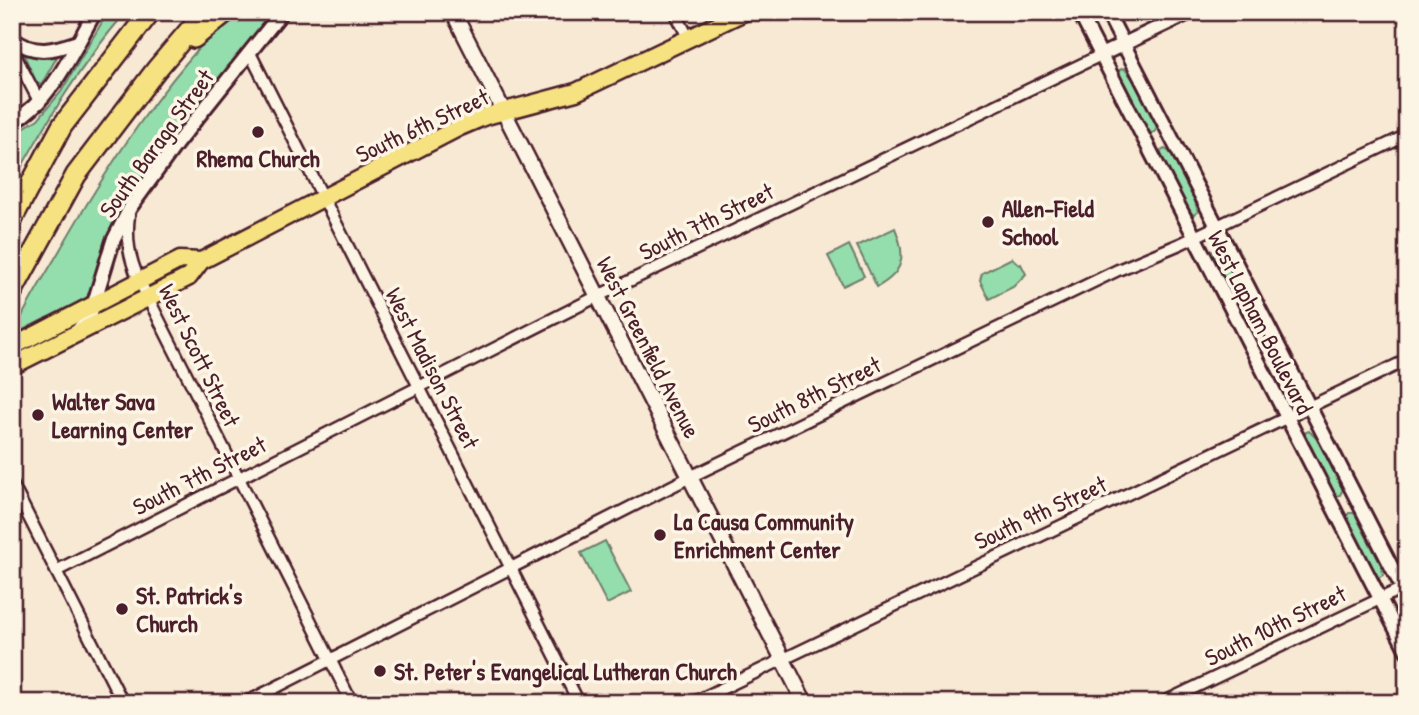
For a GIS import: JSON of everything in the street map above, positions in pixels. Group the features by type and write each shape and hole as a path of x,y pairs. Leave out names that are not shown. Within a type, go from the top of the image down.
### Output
{"highway":[{"path":"12,219 62,126 150,12"},
{"path":"12,292 76,175 156,70 205,12"},
{"path":"156,70 226,12"}],"main road":[{"name":"West Greenfield Avenue","path":"453,12 805,703"},
{"name":"South 6th Street","path":"12,366 189,276 201,261 460,127 503,111 576,92 744,12"},
{"name":"South 6th Street","path":"12,347 180,260 201,261"}],"street":[{"path":"12,122 40,103 50,90 95,12"},
{"name":"South Baraga Street","path":"70,337 84,325 95,302 109,251 130,208 177,143 282,12"},
{"path":"675,12 689,39"},
{"name":"West Lapham Boulevard","path":"1079,12 1407,651"},
{"name":"West Lapham Boulevard","path":"1107,12 1405,590"},
{"name":"South 7th Street","path":"56,571 598,296 1191,12"},
{"path":"13,38 33,50 47,51 78,42"},
{"path":"13,38 17,59 40,103"},
{"name":"West Madison Street","path":"250,53 579,703"},
{"name":"South 8th Street","path":"245,703 690,477 1118,270 1407,135"},
{"name":"West Scott Street","path":"130,208 127,233 129,250 139,280 352,703"},
{"name":"South 9th Street","path":"692,703 1407,360"},
{"path":"12,484 123,703"},
{"name":"South 10th Street","path":"1162,703 1380,599 1405,590"}],"green space":[{"path":"108,12 126,12 64,95 12,184 12,135 38,119 61,92"},
{"path":"233,12 274,12 215,84 116,217 88,297 13,335 76,223 137,128 182,67"},
{"path":"24,55 57,57 41,85 36,82"},
{"path":"1124,68 1133,79 1157,126 1155,132 1147,130 1121,80 1119,70"},
{"path":"1165,149 1171,153 1194,198 1198,212 1193,215 1184,204 1160,157 1161,151"},
{"path":"895,228 901,246 901,262 893,275 877,287 857,246"},
{"path":"849,245 864,276 843,286 828,256"},
{"path":"1217,249 1225,259 1249,307 1249,312 1244,315 1239,312 1214,263 1211,252"},
{"path":"1012,258 1021,264 1026,274 1013,287 989,299 980,281 982,273"},
{"path":"1309,431 1318,440 1343,489 1340,495 1334,496 1305,439 1304,433"},
{"path":"1349,513 1356,516 1381,565 1383,575 1378,578 1370,568 1345,518"},
{"path":"605,541 631,592 607,604 581,553"}],"place":[{"name":"Rhema Church","path":"258,132"},
{"name":"Allen-Field School","path":"988,222"},
{"name":"Walter Sava Learning Center","path":"38,415"},
{"name":"La Causa Community Enrichment Center","path":"660,535"},
{"name":"St. Patrick's Church","path":"122,609"},
{"name":"St. Peter's Evangelical Lutheran Church","path":"380,671"}]}
